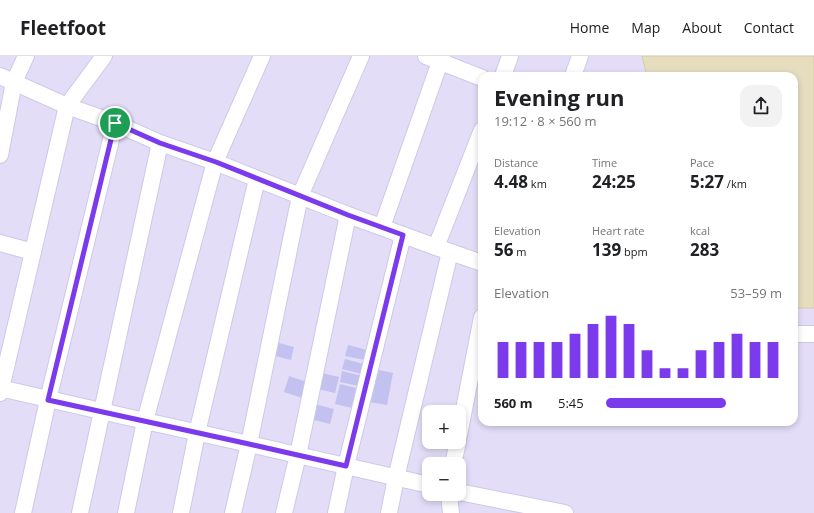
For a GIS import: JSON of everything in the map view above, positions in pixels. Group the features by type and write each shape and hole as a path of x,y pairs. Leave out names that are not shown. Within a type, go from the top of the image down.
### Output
{"street":[{"path":"0,155 7,79 26,56"},
{"path":"104,56 67,106 0,390 197,432 422,484"},
{"path":"126,513 145,421 216,162 262,56"},
{"path":"233,513 249,444 300,196 361,56"},
{"path":"504,72 510,56"},
{"path":"575,72 580,56"},
{"path":"382,227 436,58 478,76"},
{"path":"7,79 67,106 115,123 160,143 216,162 348,215 478,262"},
{"path":"23,513 48,400 115,123"},
{"path":"389,513 443,250 478,142"},
{"path":"80,513 160,143"},
{"path":"181,513 197,432 257,179"},
{"path":"284,513 298,455 348,215"},
{"path":"336,513 346,466 403,235"},
{"path":"0,243 33,252"},
{"path":"798,334 814,334"},
{"path":"465,405 478,338"},
{"path":"466,493 564,513"},
{"path":"450,501 451,513"}],"shaded area":[{"path":"0,56 814,56 814,513 0,513"},
{"path":"642,56 814,56 814,308 798,308 798,72 646,72"}],"building":[{"path":"275,342 294,347 291,360 271,355"},
{"path":"348,345 367,350 365,360 345,356"},
{"path":"345,359 364,364 362,374 342,369"},
{"path":"375,369 393,373 387,405 369,402"},
{"path":"342,371 362,376 359,386 340,382"},
{"path":"322,373 339,377 335,393 318,389"},
{"path":"289,376 307,382 302,398 284,392"},
{"path":"340,384 356,388 352,408 335,404"},
{"path":"314,404 334,409 330,424 310,419"}],"route":[{"path":"115,123 160,143 216,162 348,215 403,235 346,466 48,400 115,123"}]}
